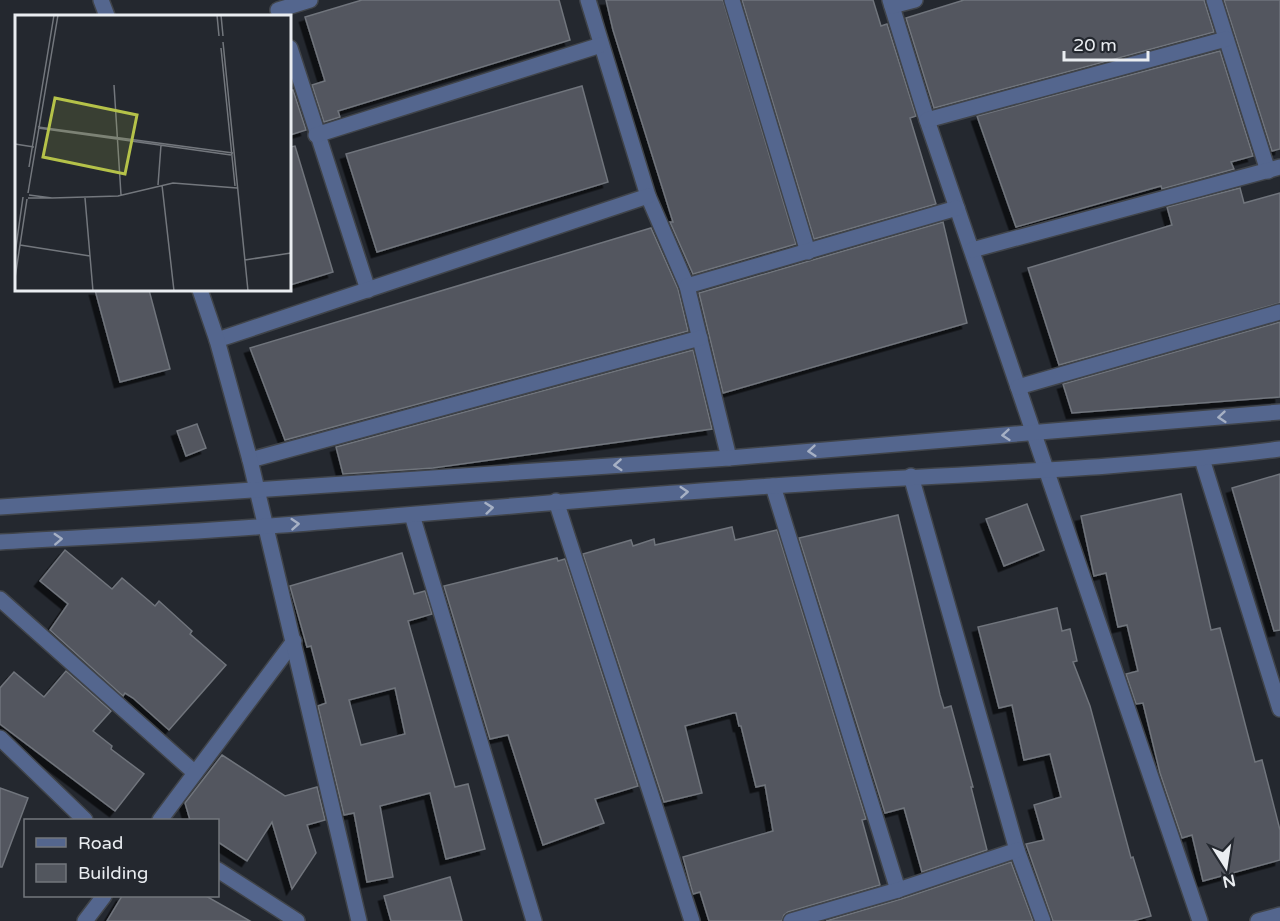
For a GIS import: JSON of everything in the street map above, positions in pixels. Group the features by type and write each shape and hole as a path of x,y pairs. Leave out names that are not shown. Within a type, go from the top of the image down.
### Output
{"street":[{"path":"101,0 107,15"},
{"path":"278,9 310,0"},
{"path":"588,0 648,196 687,286 729,458"},
{"path":"732,0 808,252"},
{"path":"915,0 891,3 927,120 1200,921"},
{"path":"972,250 1274,169 1214,0"},
{"path":"927,120 1226,39"},
{"path":"316,135 601,45"},
{"path":"291,51 316,135 368,290"},
{"path":"217,340 648,196"},
{"path":"687,286 957,208"},
{"path":"200,291 217,340 250,460 359,921"},
{"path":"1018,387 1280,312"},
{"path":"250,460 700,338"},
{"path":"0,507 729,458 1280,412"},
{"path":"0,542 265,526 556,501 911,476 1048,471 1202,459 1280,449"},
{"path":"1202,459 1280,709"},
{"path":"911,476 1017,850 1043,921"},
{"path":"773,486 898,890"},
{"path":"556,501 692,921"},
{"path":"412,515 534,921"},
{"path":"0,599 195,773"},
{"path":"161,819 294,641"},
{"path":"0,738 84,819"},
{"path":"791,921 898,890 1017,850"},
{"path":"219,871 297,921"},
{"path":"85,921 103,897"},
{"path":"1258,921 1280,915"}],"building":[{"path":"362,0 559,0 570,40 338,111 340,117 324,122 312,85 325,81 305,17"},
{"path":"606,0 723,0 796,244 693,274 670,222 673,222 613,30"},
{"path":"742,0 873,0 881,26 887,24 916,116 910,118 936,204 814,239"},
{"path":"964,0 1204,0 1214,32 934,108 906,18"},
{"path":"1224,0 1280,0 1280,149 1272,151"},
{"path":"1220,51 1253,156 1231,162 1234,169 1162,189 1161,186 1016,227 977,116"},
{"path":"582,86 608,182 377,252 346,154"},
{"path":"293,90 306,130 291,135 291,91"},
{"path":"295,146 333,272 291,285 291,147"},
{"path":"1240,188 1244,203 1280,193 1280,303 1059,365 1028,268 1172,225 1167,207"},
{"path":"943,222 967,323 723,393 699,293"},
{"path":"651,228 678,289 688,331 285,440 250,348"},
{"path":"95,291 149,291 170,369 120,382"},
{"path":"1280,322 1280,397 1072,413 1063,384"},
{"path":"693,350 712,429 433,468 343,474 336,447"},
{"path":"197,424 206,448 186,456 177,431"},
{"path":"1280,474 1280,630 1274,631 1232,488"},
{"path":"1181,494 1211,630 1220,628 1255,762 1262,760 1280,830 1280,860 1203,881 1192,835 1182,838 1160,773 1143,703 1136,704 1126,674 1138,671 1127,625 1118,627 1106,573 1094,576 1081,516"},
{"path":"1027,504 1044,550 1004,566 986,519"},
{"path":"898,515 940,695 944,708 951,706 987,850 922,872 904,808 885,813 799,538"},
{"path":"732,527 735,540 777,530 866,819 862,820 880,885 788,912 782,921 709,921 700,892 693,894 683,857 773,831 765,785 756,787 741,726 739,726 736,713 733,713 685,726 702,793 664,802 583,554 631,540 633,546 654,539 655,545"},
{"path":"65,550 112,589 122,578 155,606 159,601 192,631 190,634 226,665 169,730 133,698 125,693 123,696 50,630 68,604 40,581"},
{"path":"402,553 414,594 425,591 432,614 408,621 455,787 468,784 485,849 446,859 430,793 380,806 393,877 367,882 354,813 344,815 318,706 326,703 311,646 307,647 290,586","holes":["395,688 405,734 361,745 349,700"]},
{"path":"557,558 558,561 565,559 638,786 595,799 604,823 543,845 508,735 490,739 444,586"},
{"path":"1057,608 1062,631 1070,629 1077,661 1073,662 1090,706 1131,858 1133,857 1151,916 1133,921 1053,921 1026,844 1044,840 1034,805 1061,797 1050,754 1024,760 1012,705 999,708 978,627"},
{"path":"66,671 111,711 93,731 112,746 111,749 144,774 115,811 0,724 0,688 14,672 44,697"},
{"path":"222,755 285,796 317,787 325,820 307,825 316,853 292,889 272,822 247,861 219,843 219,819 190,819 185,803"},
{"path":"0,788 28,798 2,867 0,867"},
{"path":"1011,862 1033,921 826,921 901,899"},
{"path":"450,877 462,921 391,921 384,896"},
{"path":"121,897 208,897 250,921 107,921"}]}
